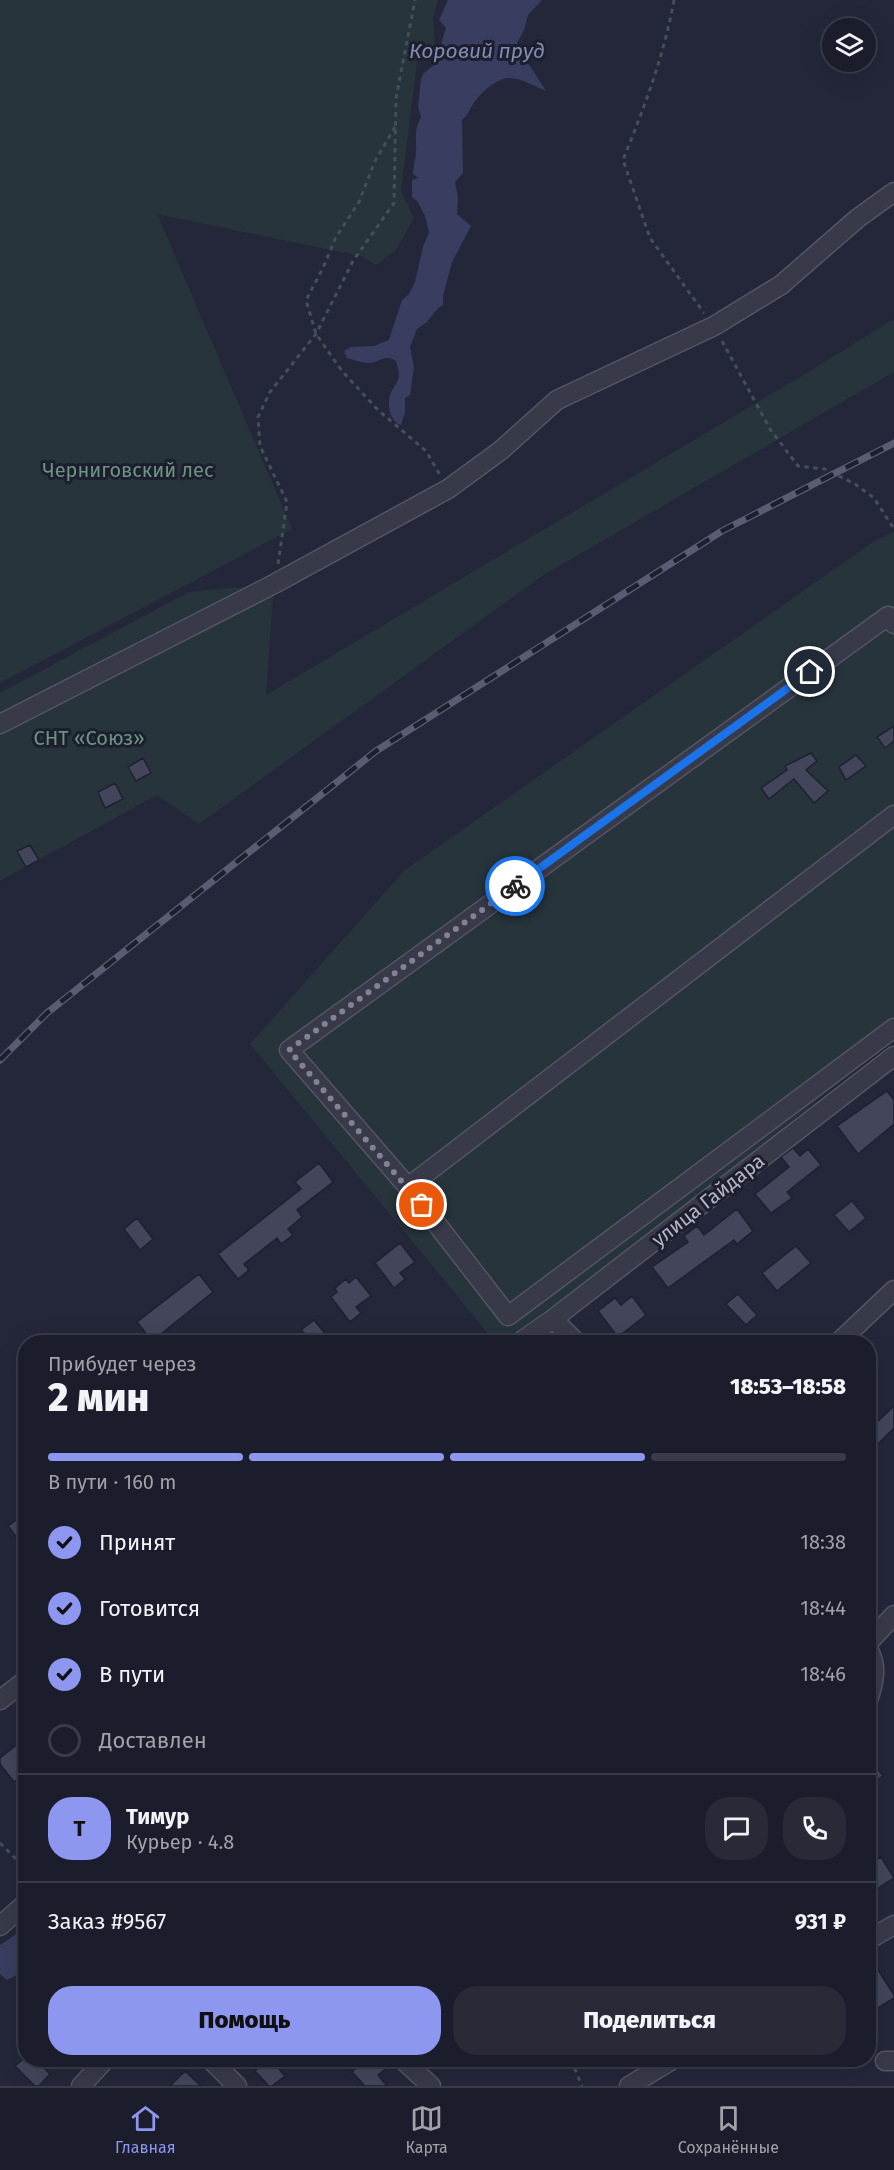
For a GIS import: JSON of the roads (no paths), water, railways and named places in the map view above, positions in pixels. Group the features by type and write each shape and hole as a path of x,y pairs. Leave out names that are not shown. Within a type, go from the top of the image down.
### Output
{"street":[{"path":"0,724 274,584 448,489 500,451 557,400 714,326 781,285 858,218 894,192"},
{"path":"894,624 888,616 289,1050 408,1187 508,1316 894,1028"},
{"path":"408,1187 894,815"},
{"name":"улица Гайдара","path":"530,1335 894,1056"},
{"path":"846,1335 894,1290"},
{"path":"553,1319 569,1335"},
{"path":"876,1635 894,1616"},
{"path":"0,1700 18,1686"},
{"path":"0,1926 18,1911"},
{"path":"876,1935 894,1924"},
{"path":"81,2086 99,2067"},
{"path":"218,2067 237,2086"},
{"path":"411,2067 431,2086"},
{"path":"629,2086 660,2067"}],"water":[{"name":"Коровий пруд","path":"448,0 542,0 528,15 524,30 514,49 530,66 546,91 519,79 500,80 482,93 462,120 463,173 455,182 458,198 457,214 471,226 452,262 443,296 443,305 417,329 410,347 414,367 410,395 405,398 405,412 401,425 392,417 389,404 390,395 399,376 396,361 385,358 365,363 347,358 344,351 351,347 374,346 389,340 402,300 409,294 415,282 429,232 425,216 418,202 412,197 412,180 418,178 413,174 416,132 421,117 418,107 421,79 423,74 435,64 446,28 439,20"},
{"path":"18,1933 18,1974 7,1980 0,1974 0,1945"}],"railway":[{"path":"0,1060 47,1013 376,751 722,531 894,443"}],"park label":[{"name":"Черниговский лес","path":"128,470"},
{"name":"СНТ «Союз»","path":"89,738"}]}
